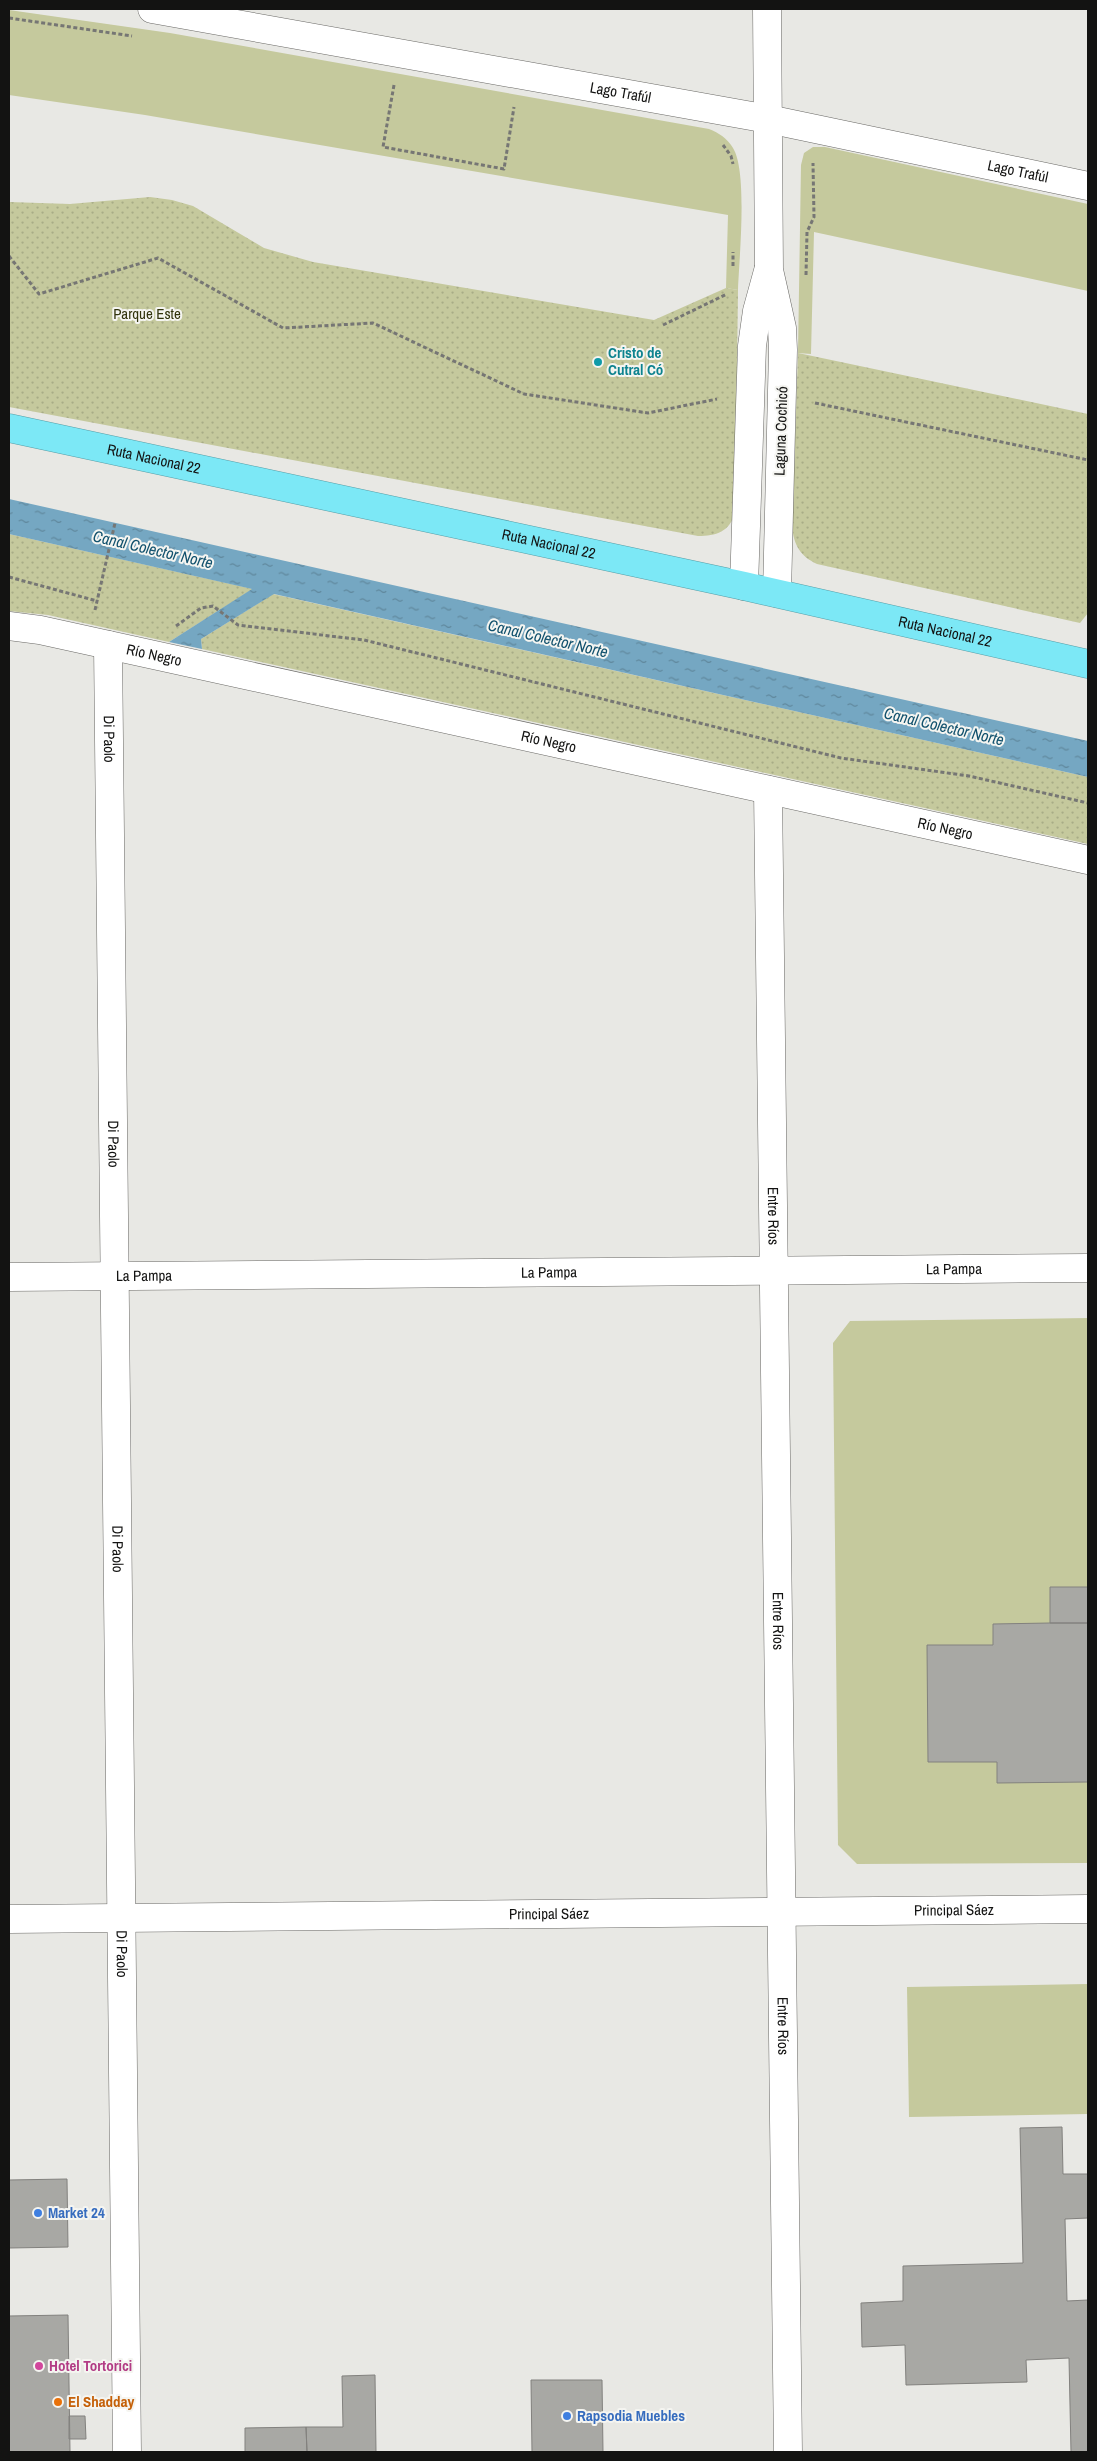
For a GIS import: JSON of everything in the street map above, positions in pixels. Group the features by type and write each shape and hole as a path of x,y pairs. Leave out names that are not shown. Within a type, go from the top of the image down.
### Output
{"highway":[{"name":"Ruta Nacional 22","path":"9,428 744,586 1088,664"}],"street":[{"name":"Lago Trafúl","path":"152,9 768,119 1088,186"},
{"name":"Laguna Cochicó","path":"767,9 769,270 782,328 783,350 776,593"},
{"name":"Laguna Cochicó","path":"744,586 752,346 756,311 769,270"},
{"name":"Río Negro","path":"9,626 40,630 1088,860"},
{"name":"Di Paolo","path":"108,645 127,2452"},
{"name":"Entre Ríos","path":"768,790 788,2452"},
{"name":"La Pampa","path":"9,1278 1088,1268"},
{"name":"Principal Sáez","path":"9,1919 1088,1909"}],"path":[{"path":"9,18 142,38"},
{"path":"394,80 383,147 504,169 515,100"},
{"path":"717,141 726,148 731,156 734,170"},
{"path":"806,278 807,232 814,217 813,163 819,160"},
{"path":"733,243 733,271"},
{"path":"9,256 38,294 158,258 283,328 373,323 524,394 648,413 719,398"},
{"path":"663,325 732,291"},
{"path":"813,403 1088,460"},
{"path":"93,618 115,523"},
{"path":"9,577 98,601"},
{"path":"219,610 230,621 242,626 364,640 841,758 969,776 1088,803"}],"green space":[{"path":"9,10 170,33 709,129 728,141 738,160 741,195 741,238 738,290 726,288 728,215 145,115 9,95"},
{"path":"813,147 825,147 1088,204 1088,291 814,232 811,354 798,353 801,165 804,153"},
{"name":"Parque Este","path":"150,197 172,200 193,206 264,248 313,262 654,320 726,288 738,290 735,512 733,519 721,532 698,536 9,407 9,202 70,204"},
{"path":"798,353 1088,414 1088,613 1080,623 817,564 802,554 796,545 792,527"},
{"path":"9,534 253,589 169,642 48,615 9,611"},
{"path":"273,594 1088,777 1088,844 202,649 201,639"},
{"path":"1088,1318 1088,1863 857,1864 838,1845 833,1343 850,1321"},
{"path":"1088,1984 1088,2114 909,2117 907,1987"}],"water":[{"name":"Canal Colector Norte","path":"9,499 1088,741 1088,777 274,594 201,639 202,649 169,642 252,589 9,534"}],"building":[{"path":"1050,1587 1088,1587 1088,1623 1050,1623"},
{"path":"1088,1623 1088,1782 997,1783 997,1762 928,1762 927,1645 993,1645 993,1624"},
{"path":"1062,2127 1063,2174 1088,2174 1088,2218 1065,2219 1067,2301 1088,2300 1088,2452 1071,2452 1069,2358 1026,2360 1027,2382 906,2385 905,2345 862,2347 861,2303 903,2301 903,2266 1023,2263 1020,2128"},
{"name":"Market 24","path":"67,2179 68,2247 9,2248 9,2180"},
{"name":"Hotel Tortorici","path":"68,2315 70,2452 9,2452 9,2316"},
{"path":"375,2375 376,2452 307,2452 306,2427 343,2427 342,2376"},
{"name":"Rapsodia Muebles","path":"531,2380 602,2380 603,2452 532,2452"},
{"path":"69,2416 85,2416 86,2439 69,2439"},
{"path":"306,2427 307,2452 245,2452 245,2428"}],"place":[{"name":"Cristo de Cutral Có","path":"598,362"},
{"name":"Market 24","path":"38,2213"},
{"name":"Hotel Tortorici","path":"39,2366"},
{"name":"El Shadday","path":"58,2402"},
{"name":"Rapsodia Muebles","path":"567,2416"}]}
